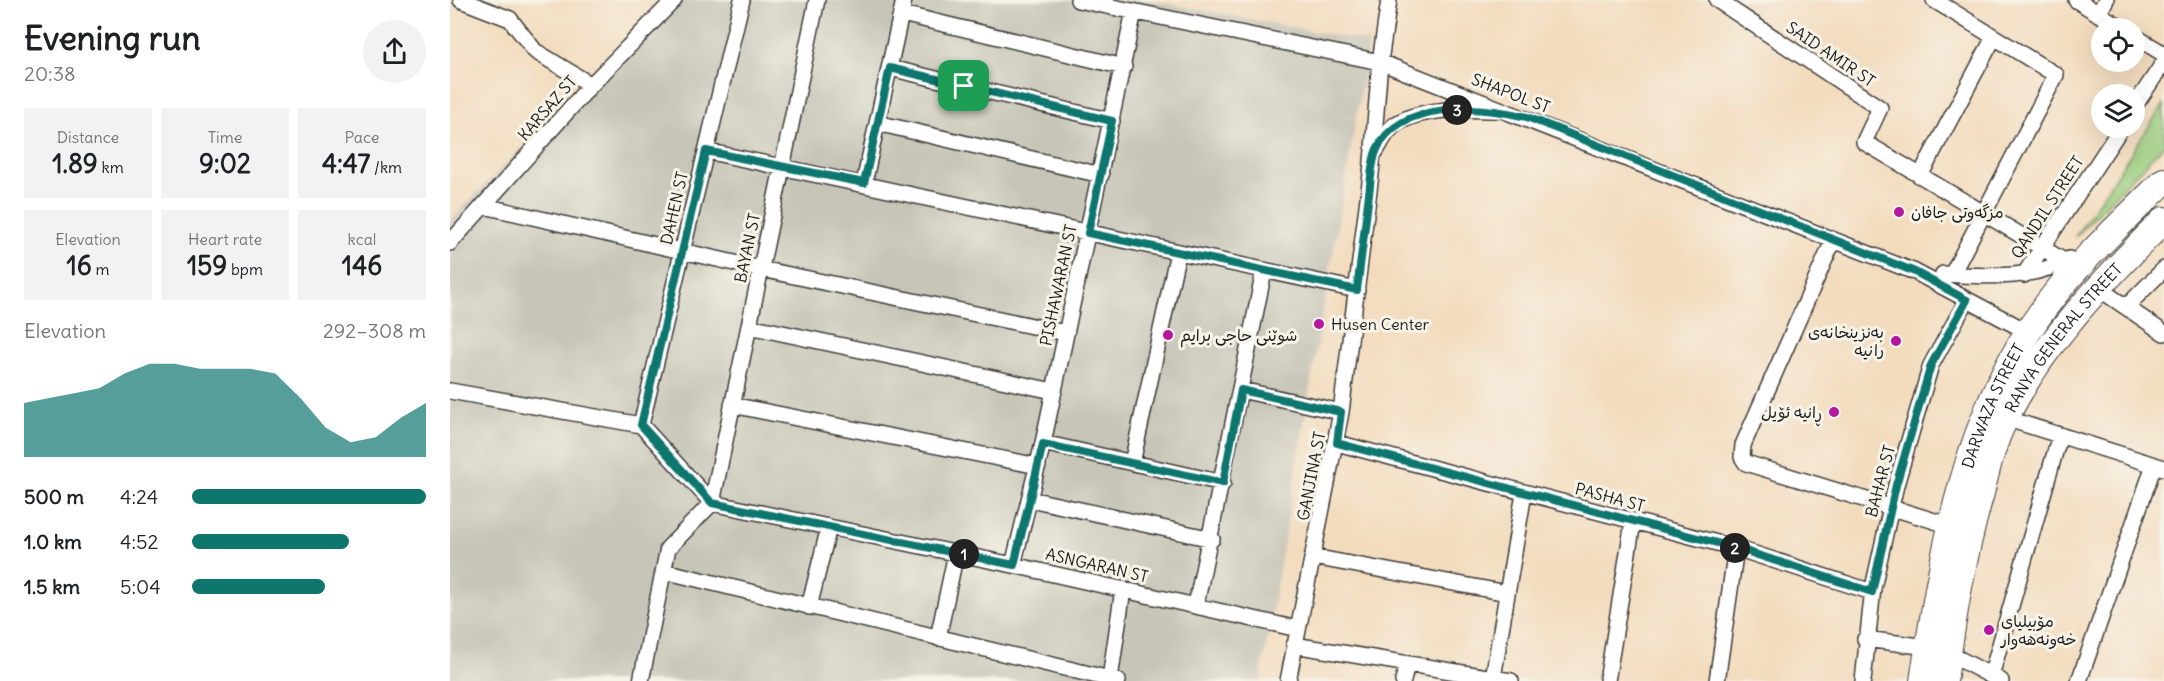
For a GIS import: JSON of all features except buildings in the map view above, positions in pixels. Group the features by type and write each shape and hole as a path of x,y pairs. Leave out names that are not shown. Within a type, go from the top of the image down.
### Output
{"highway":[{"name":"DARWAZA STREET","path":"1923,681 1938,650 1951,525 1980,427 1996,390 2028,332 2056,293 2106,239 2164,182"},
{"name":"RANYA GENERAL STREET","path":"1944,681 1938,650 1957,587 1993,446 2005,418 2052,343 2098,288 2164,220"}],"street":[{"path":"461,0 510,20 535,51 591,85"},
{"name":"KARSAZ ST","path":"450,243 591,85 674,0"},
{"name":"DAHEN ST","path":"641,425 742,0"},
{"name":"BAYAN ST","path":"712,503 817,0"},
{"name":"SHAPOL ST","path":"1078,0 1380,62 1527,117 1915,272"},
{"name":"GANJINA ST","path":"1288,681 1337,443 1371,174 1380,62 1389,0"},
{"name":"SAID AMIR ST","path":"1718,0 1880,108 1864,142 2064,261"},
{"path":"1934,0 2056,75 1952,274"},
{"path":"2076,0 2105,18"},
{"path":"2098,14 2106,0"},
{"path":"864,183 903,7 1124,68"},
{"name":"PISHAWARAN ST","path":"1014,565 1043,444 1124,68 1134,11"},
{"path":"1920,176 1994,37"},
{"path":"2145,43 2164,54"},
{"path":"2145,90 2164,62"},
{"path":"890,68 1112,121"},
{"path":"1371,174 1376,151 1385,134 1397,124 1413,117 1440,111 1472,109 1495,110 1527,117"},
{"path":"878,123 1101,174"},
{"name":"QANDIL STREET","path":"2024,275 2114,138"},
{"path":"706,151 1357,290"},
{"path":"484,206 760,269 1066,333"},
{"path":"1915,272 1998,277 2024,275 2064,261 2106,239"},
{"path":"1833,241 1743,446 1742,457 1746,463 1951,525"},
{"path":"1132,463 1178,252"},
{"path":"2126,307 2164,269"},
{"path":"1196,605 1212,539 1264,271"},
{"path":"1915,272 2028,332"},
{"path":"2098,288 2164,333"},
{"name":"BAHAR ST","path":"1863,681 1865,639 1872,592 1890,508 1931,365 1967,300"},
{"path":"749,326 1053,392"},
{"path":"1241,390 1341,412"},
{"path":"450,391 641,425 712,503 668,548 640,681"},
{"path":"732,405 1038,466"},
{"path":"2005,418 2159,466 2079,681"},
{"path":"1865,639 1938,650 1996,678 2060,435"},
{"name":"PASHA ST","path":"1337,443 1736,548 1872,592"},
{"path":"1043,444 1223,483"},
{"path":"1493,678 1524,493"},
{"path":"1030,499 1212,539"},
{"name":"ASNGARAN ST","path":"712,503 1014,565 1298,629"},
{"path":"1607,681 1633,522"},
{"path":"809,607 829,527"},
{"path":"1717,681 1736,548"},
{"path":"938,638 956,553"},
{"path":"1313,557 1507,593"},
{"path":"664,571 938,638 1087,678 1114,680 1123,589"},
{"path":"1294,645 1511,681"},
{"path":"1403,681 1407,664"},
{"path":"1040,681 1043,665"}],"shaded area":[{"path":"664,0 1148,0 1369,42 1260,681 450,681 450,221"}],"green space":[{"path":"2164,104 2164,145 2075,237 2141,138 2145,138 2145,132"}],"place":[{"name":"مزگەوتی جافان","path":"1899,212"},
{"name":"Husen Center","path":"1319,324"},
{"name":"شوێنی حاجی برایم","path":"1168,335"},
{"name":"بەنزینخانەی رانیە","path":"1896,341"},
{"name":"ڕانیە ئۆیل","path":"1834,412"},
{"name":"مۆبیلیای خەونەهەوار","path":"1989,630"}],"route":[{"path":"890,68 964,86 1112,121 1088,233 1264,271 1357,290 1371,174 1376,151 1385,134 1397,124 1413,117 1440,111 1472,109 1495,110 1527,117 1915,272 1967,300 1931,365 1890,508 1872,592 1736,548 1337,443 1341,412 1241,390 1223,483 1043,444 1014,565 712,503 641,425 706,151 864,183 890,68"}]}
